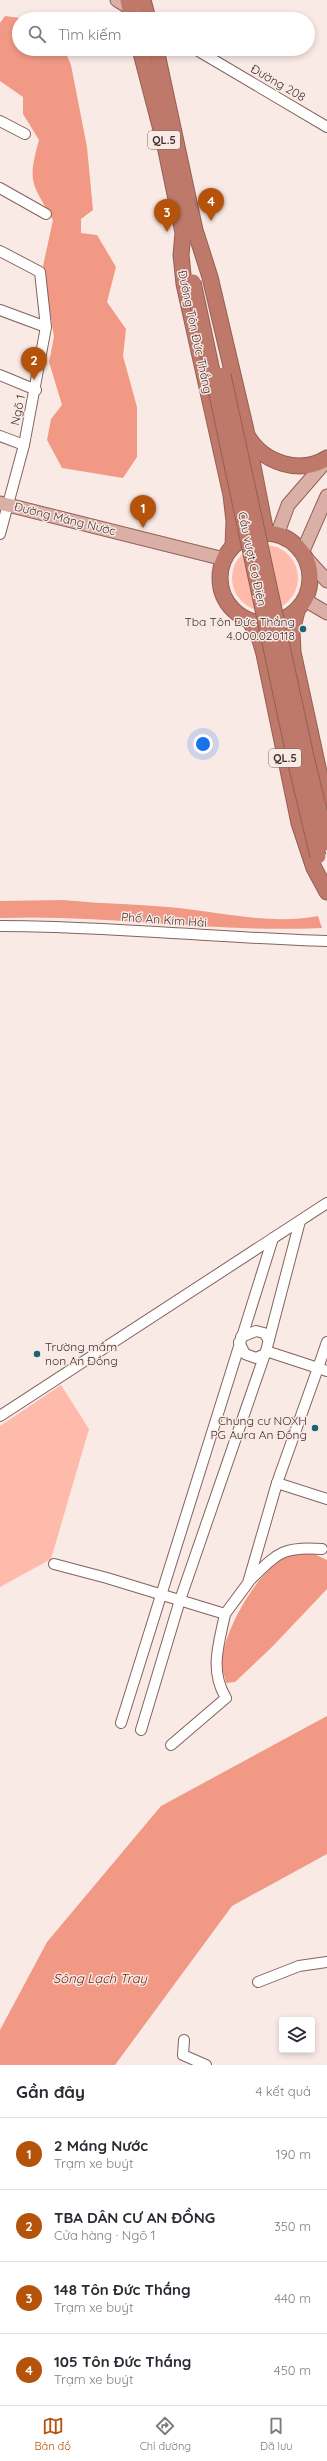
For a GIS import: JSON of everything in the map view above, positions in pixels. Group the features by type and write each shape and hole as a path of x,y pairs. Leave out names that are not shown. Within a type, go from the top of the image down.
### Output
{"highway":[{"path":"143,0 146,12"},
{"name":"Đường Tôn Đức Thắng","path":"142,56 189,231 207,264 272,534"},
{"name":"Đường Tôn Đức Thắng","path":"157,56 189,231 182,274 230,495 234,521 233,546"},
{"name":"Cầu vượt Cơ Điện","path":"189,231 296,764 318,856 327,883"},
{"name":"Cầu vượt Cơ Điện","path":"198,280 327,843"},
{"path":"246,430 259,450 279,463 302,466 327,459"},
{"path":"272,534 291,542 305,556 310,581 301,605 286,619 272,623 250,621 237,614 223,597 219,574 224,559 233,546 246,537 272,534"},
{"name":"QL.5","path":"301,605 292,631 293,652 327,809"},
{"name":"QL.5","path":"250,621 260,640 264,654 299,823 314,868 327,892"}],"main road":[{"path":"272,534 288,505 327,459"},
{"path":"327,496 305,556 327,581"},
{"name":"Đường Máng Nước","path":"4,504 224,559"},
{"path":"301,605 327,613"}],"street":[{"name":"Đường 208","path":"207,56 327,127"},
{"path":"0,121 25,134"},
{"path":"0,188 46,214"},
{"name":"Ngõ 1","path":"0,251 40,272 46,328 36,390 24,444 4,504 0,534"},
{"path":"0,310 46,328"},
{"path":"0,375 36,390"},
{"path":"0,436 24,444"},
{"name":"Phố An Kim Hải","path":"0,926 59,926 178,935 327,941"},
{"path":"0,1416 327,1203"},
{"path":"141,1730 180,1600 266,1352 300,1221"},
{"path":"121,1723 272,1238"},
{"path":"240,1340 256,1331 264,1333 269,1340"},
{"path":"240,1340 245,1354 256,1358 266,1352 322,1370"},
{"path":"248,1583 277,1483 322,1370 326,1347"},
{"path":"277,1483 327,1499"},
{"path":"171,1745 226,1698 218,1682 215,1669 225,1614 248,1583 283,1551 300,1548 322,1550"},
{"path":"54,1564 225,1614"},
{"path":"258,1982 299,1966 327,1962"},
{"path":"184,2040 183,2055 206,2065"}],"shaded area":[{"path":"265,545 278,548 288,555 295,565 298,578 295,591 288,601 278,608 265,611 252,608 242,601 235,591 232,578 235,565 242,555 252,548"},
{"path":"61,1385 89,1429 51,1559 0,1587 0,1426"}],"water":[{"path":"5,16 12,17 12,56 67,56 71,65 87,147 93,210 81,219 81,233 97,235 116,267 107,302 126,329 123,356 137,407 137,457 123,478 62,468 47,440 51,419 62,405 49,362 54,337 43,266 53,220 36,190 34,182 33,165 39,140 23,114 23,97 0,81 0,23"},
{"path":"64,900 197,910 266,919 318,916 322,928 241,928 40,917 0,918 0,901"},
{"path":"294,1554 314,1554 327,1560 327,1589 272,1647 235,1682 226,1683 221,1662 224,1648 237,1616 256,1585 268,1571 280,1561"},
{"name":"Sông Lạch Tray","path":"327,1716 327,1854 232,1906 115,2065 0,2065 0,2030 47,1942 161,1806"}],"place":[{"name":"105 Tôn Đức Thắng","path":"211,221"},
{"name":"148 Tôn Đức Thắng","path":"167,232"},
{"name":"TBA DÂN CƯ AN ĐỒNG","path":"34,380"},
{"name":"2 Máng Nước","path":"143,528"},
{"name":"Tba Tôn Đức Thắng 4.000.020118","path":"303,629"},
{"name":"Trường mầm non An Đồng","path":"37,1354"},
{"name":"Chung cư NOXH PG Aura An Đồng","path":"315,1428"}]}
